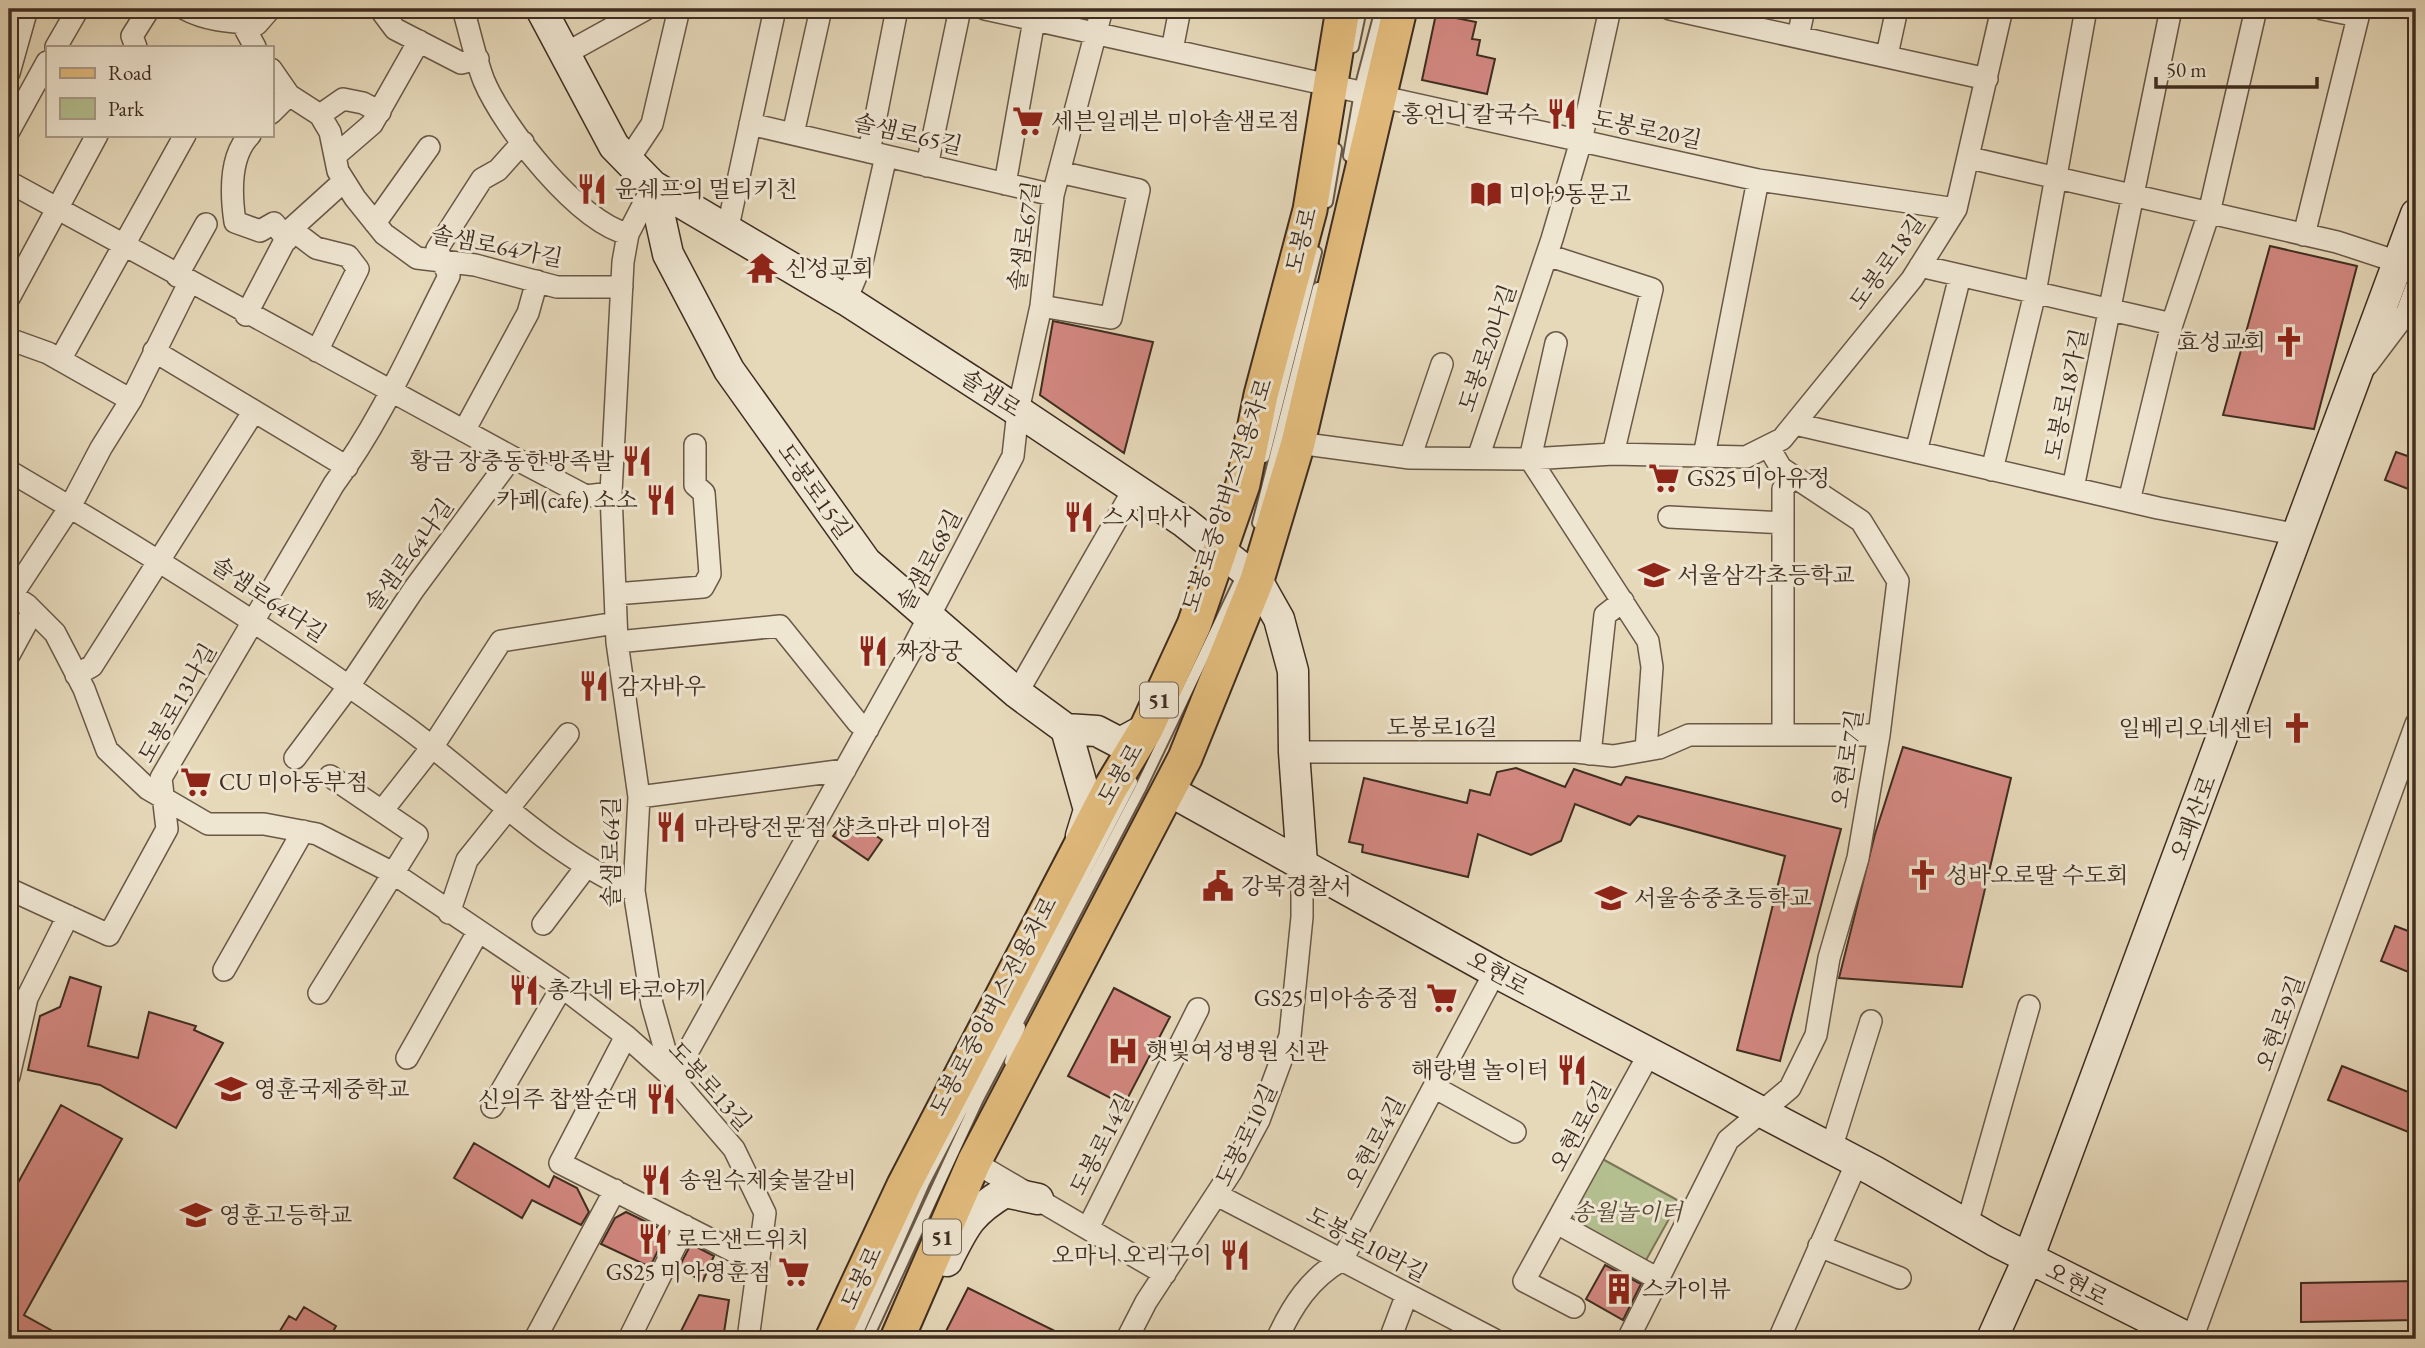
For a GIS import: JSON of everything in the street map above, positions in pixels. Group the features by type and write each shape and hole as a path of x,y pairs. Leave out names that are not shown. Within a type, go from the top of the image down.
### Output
{"main road":[{"name":"도봉로","path":"832,1339 904,1185 1046,912 1084,859 1128,758 1146,729 1194,625 1240,560 1298,443 1350,90 1343,9"},
{"name":"도봉로","path":"897,1339 981,1148 1197,730 1240,560 1243,484 1261,395 1310,210 1350,90 1400,9"}],"street":[{"path":"9,73 27,9"},
{"path":"57,46 78,9"},
{"path":"136,46 132,36 149,9"},
{"path":"185,9 195,14 257,24 271,9"},
{"path":"380,9 395,29 461,63 478,59"},
{"path":"463,9 485,82 523,142 578,204 611,230 628,234"},
{"name":"솔샘로","path":"541,9 563,55 614,146 653,186 728,227 846,300 1240,560"},
{"path":"563,55 646,9"},
{"path":"628,160 652,124 679,9"},
{"path":"728,227 775,9"},
{"path":"793,134 821,9"},
{"path":"846,300 862,262 897,9"},
{"path":"927,166 960,9"},
{"name":"도봉로20길","path":"985,9 1758,180 1956,209"},
{"name":"솔샘로67길","path":"1018,411 1041,306 1053,195 1102,9"},
{"path":"1172,50 1180,9"},
{"name":"도봉로20나길","path":"1478,458 1547,255 1581,141 1610,9"},
{"path":"1670,9 1709,13 1797,37 1987,79"},
{"path":"1797,37 1804,9"},
{"path":"1887,55 1897,9"},
{"name":"도봉로18길","path":"1298,443 1410,458 1530,459 1613,454 1746,457 1782,439 1920,266 1956,209 1970,158 2002,9"},
{"path":"1992,470 2035,293 2086,9"},
{"name":"도봉로18가길","path":"2073,488 2171,9"},
{"path":"2129,501 2172,324 2208,213 2256,9"},
{"path":"2304,235 2359,12 2323,9"},
{"path":"1005,184 1034,20"},
{"path":"242,23 254,46"},
{"path":"335,156 353,143 380,112 419,41"},
{"path":"9,131 46,64"},
{"path":"273,72 289,95 320,115 343,99 363,103 380,112"},
{"path":"273,111 289,95"},
{"name":"솔샘로64가길","path":"320,115 330,132 344,181 384,234 417,258 475,265 557,287 622,286"},
{"name":"솔샘로65길","path":"750,124 1053,195"},
{"path":"9,298 96,136"},
{"path":"60,360 184,136"},
{"path":"249,136 242,142 231,190 234,222 260,231 274,223 316,248 348,256 358,269 317,351"},
{"path":"442,261 437,249 482,179 498,170 523,142"},
{"path":"375,223 429,147"},
{"path":"1970,158 2304,235 2398,262"},
{"name":"솔샘로67길","path":"1041,306 1111,318 1139,190 1059,172"},
{"path":"1704,456 1758,180"},
{"path":"246,315 289,234 344,181"},
{"path":"9,182 246,315 586,496 611,493"},
{"name":"솔샘로64길","path":"653,186 628,234 622,286 611,493 617,632 639,797 634,891 652,1004 673,1078"},
{"name":"도봉로15길","path":"653,186 668,254 729,370 866,562 1017,693 1066,729"},
{"name":"오패산로","path":"1992,1339 2028,1258 2299,535 2416,214"},
{"path":"71,507 101,449 131,400 206,224"},
{"path":"1547,255 1652,289 1613,454"},
{"name":"도봉로13나길","path":"68,916 109,935 167,829 161,778 391,390 449,276 442,261"},
{"path":"1920,266 2172,324"},
{"path":"1916,452 1960,276"},
{"path":"464,431 528,313 537,281"},
{"path":"2353,384 2407,312 2416,288"},
{"path":"9,339 60,360 131,400"},
{"path":"1556,343 1530,459 1648,641 1652,667 1646,750"},
{"path":"154,351 347,467"},
{"path":"1410,458 1442,364"},
{"path":"76,675 92,666 158,558 254,411"},
{"name":"솔샘로68길","path":"673,1078 868,729 1013,456 1018,411"},
{"name":"도봉로18가길","path":"1795,424 2129,501 2299,535"},
{"path":"615,594 703,587 710,574 704,493 695,485 695,444"},
{"name":"오현로7길","path":"1760,1113 1790,1088 1816,1035 1829,958 1858,858 1879,736 1899,581 1861,520 1782,468 1768,446"},
{"name":"솔샘로64나길","path":"349,686 414,589 512,457"},
{"name":"솔샘로64다길","path":"9,471 158,558 256,621 433,746 586,867 634,891"},
{"path":"1783,735 1783,489 1792,475"},
{"path":"1017,693 1134,489"},
{"name":"도봉로13길","path":"71,507 11,594 55,633 76,675 107,750 148,789 208,824 264,824 317,834 393,873 562,987 626,1036 673,1078 734,1149 765,1213 748,1339"},
{"path":"1669,517 1783,523"},
{"name":"도봉로10길","path":"1127,1339 1165,1274 1217,1195 1259,1120 1290,1036 1302,917 1293,671 1279,619 1240,560"},
{"path":"1590,754 1605,615 1623,601"},
{"path":"9,655 33,611"},
{"path":"382,811 433,746 501,641 617,632 780,626 858,723 868,729"},
{"path":"295,758 349,686"},
{"name":"오현로9길","path":"2191,1339 2416,724"},
{"path":"1084,859 1089,810 1066,729 1097,731 1120,743 1146,729"},
{"path":"449,913 467,860 568,734"},
{"name":"도봉로16길","path":"1294,751 1612,756 1659,748 1689,734 1879,736"},
{"path":"639,797 845,770"},
{"path":"319,993 417,835 330,776"},
{"name":"오현로","path":"1168,790 1495,972 1844,1156 2028,1258 2191,1339"},
{"path":"224,970 303,831"},
{"path":"543,924 586,867"},
{"path":"9,889 68,916 27,998 14,1032 9,1076"},
{"path":"407,1058 478,932"},
{"name":"오현로4길","path":"1342,1260 1495,972"},
{"path":"492,1107 562,987"},
{"path":"1967,1224 2029,1006"},
{"name":"도봉로14길","path":"1088,1228 1198,1009"},
{"path":"1779,1339 1819,1246 1844,1156 1871,1021"},
{"path":"626,1036 560,1163 759,1265"},
{"name":"오현로6길","path":"1574,1307 1524,1281 1649,1054"},
{"name":"오현로4길","path":"1434,1087 1516,1132"},
{"path":"1628,1339 1728,1140 1760,1113"},
{"name":"도봉로14길","path":"981,1148 1038,1199 1165,1274"},
{"path":"535,1339 615,1190"},
{"path":"908,1339 967,1220 1005,1192 1038,1199"},
{"name":"도봉로10라길","path":"1217,1195 1493,1339"},
{"path":"1557,1223 1658,1279"},
{"path":"629,1339 685,1226"},
{"path":"1819,1246 1900,1278"},
{"path":"1277,1339 1285,1322 1318,1274 1342,1260"},
{"path":"1391,1339 1407,1294"}],"lane":[{"path":"1350,58 1361,9"},
{"path":"1346,172 1350,90 1381,9"},
{"path":"1337,142 1331,211 1340,199"},
{"name":"도봉로중앙버스전용차로","path":"1245,522 1282,396 1319,237"},
{"path":"1255,535 1327,251"},
{"path":"867,1339 978,1098 1145,777 1240,560"},
{"name":"도봉로중앙버스전용차로","path":"855,1339 925,1183 1084,859 1114,820 1181,687 1240,560"},
{"path":"1114,820 1128,758"},
{"path":"1044,973 1106,906"},
{"path":"981,1148 1025,1007"}],"green space":[{"name":"송월놀이터","path":"1597,1156 1679,1201 1645,1262 1562,1215"}],"building":[{"path":"1436,14 1476,22 1472,39 1480,40 1477,55 1495,59 1487,94 1422,80"},
{"name":"효성교회","path":"2270,246 2357,266 2314,429 2223,415"},
{"path":"1053,321 1153,342 1124,453 1040,395"},
{"path":"2396,452 2416,459 2416,492 2385,480"},
{"name":"성바오로딸 수도회","path":"1903,747 2011,778 1962,987 1839,978 1875,834"},
{"path":"1516,768 1565,787 1574,769 1621,785 1626,777 1841,829 1780,1061 1737,1050 1785,856 1638,816 1630,825 1575,804 1561,841 1531,855 1478,834 1468,877 1362,852 1363,845 1349,842 1364,778 1467,803 1470,790 1490,795 1497,772"},
{"path":"848,816 882,840 868,860 833,836"},
{"path":"2395,926 2416,934 2416,975 2381,961"},
{"path":"70,977 101,987 88,1046 138,1058 149,1012 196,1026 194,1030 223,1043 176,1128 100,1085 28,1070 40,1016 60,1007"},
{"path":"1114,988 1170,1017 1124,1105 1068,1076"},
{"path":"2342,1066 2416,1095 2416,1135 2328,1100"},
{"path":"61,1105 122,1139 24,1315 67,1339 9,1339 9,1199"},
{"path":"474,1143 549,1187 554,1176 577,1188 589,1212 581,1225 532,1200 522,1218 454,1178"},
{"path":"626,1212 667,1232 650,1267 601,1244 615,1218"},
{"path":"691,1244 714,1256 703,1281 678,1269"},
{"name":"스카이뷰","path":"1605,1265 1641,1284 1623,1320 1586,1299"},
{"path":"2416,1281 2416,1320 2301,1322 2301,1283"},
{"path":"968,1288 1071,1339 942,1339"},
{"path":"699,1295 729,1300 723,1339 677,1339"},
{"path":"304,1307 336,1326 329,1339 275,1339 289,1316 296,1320"}],"place":[{"name":"홍언니 칼국수","path":"1562,114"},
{"name":"세븐일레븐 미아솔샘로점","path":"1028,121"},
{"name":"윤쉐프의 멀티키친","path":"592,189"},
{"name":"미아9동문고","path":"1486,194"},
{"name":"신성교회","path":"762,268"},
{"name":"효성교회","path":"2289,342"},
{"name":"황금 장충동한방족발","path":"637,461"},
{"name":"GS25 미아유정","path":"1664,478"},
{"name":"카페(cafe) 소소","path":"661,500"},
{"name":"스시마사","path":"1079,517"},
{"name":"서울삼각초등학교","path":"1654,575"},
{"name":"짜장궁","path":"873,651"},
{"name":"감자바우","path":"594,686"},
{"name":"일베리오네센터","path":"2297,728"},
{"name":"CU 미아동부점","path":"196,782"},
{"name":"마라탕전문점 샹츠마라 미아점","path":"671,827"},
{"name":"성바오로딸 수도회","path":"1923,875"},
{"name":"강북경찰서","path":"1218,886"},
{"name":"서울송중초등학교","path":"1611,898"},
{"name":"총각네 타코야끼","path":"524,990"},
{"name":"GS25 미아송중점","path":"1442,998"},
{"name":"햇빛여성병원 신관","path":"1123,1051"},
{"name":"해랑별 놀이터","path":"1572,1070"},
{"name":"영훈국제중학교","path":"231,1089"},
{"name":"신의주 찹쌀순대","path":"661,1099"},
{"name":"송원수제숯불갈비","path":"656,1180"},
{"name":"영훈고등학교","path":"196,1215"},
{"name":"로드샌드위치","path":"653,1239"},
{"name":"오마니 오리구이","path":"1235,1255"},
{"name":"GS25 미아영훈점","path":"794,1272"},
{"name":"스카이뷰","path":"1619,1289"}]}
